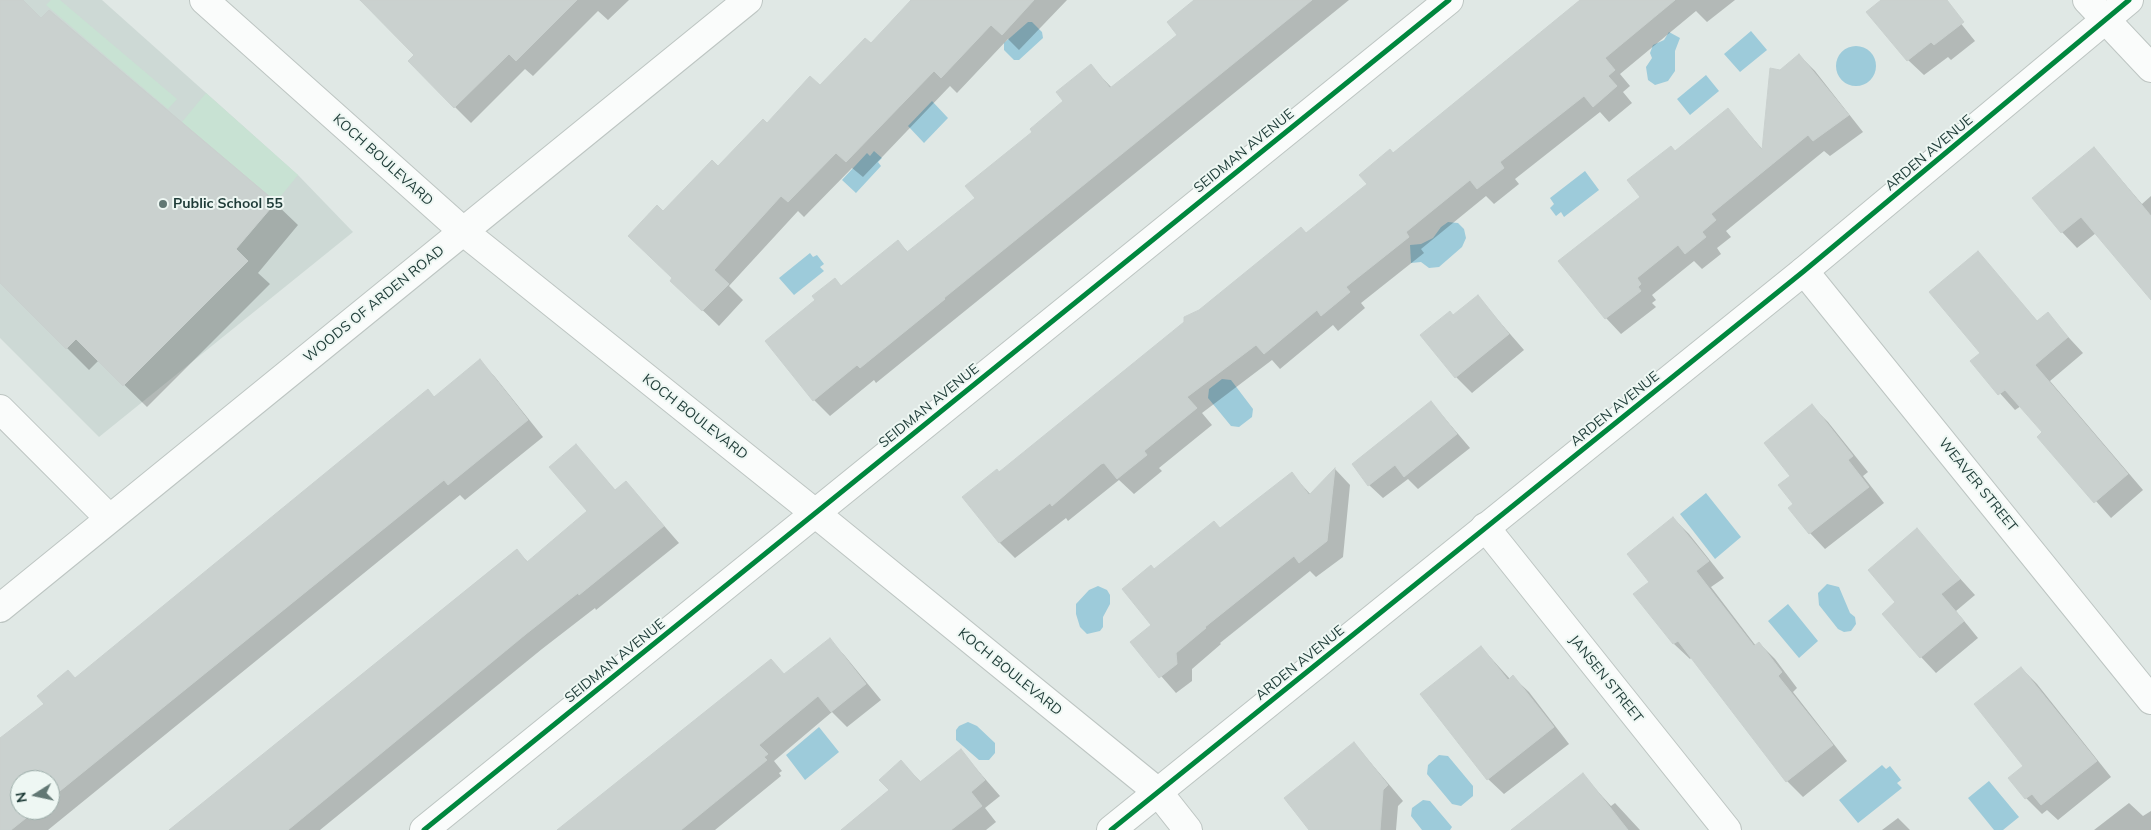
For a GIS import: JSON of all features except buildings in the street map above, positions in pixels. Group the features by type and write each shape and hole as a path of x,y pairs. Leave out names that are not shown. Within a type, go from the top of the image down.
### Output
{"street":[{"name":"KOCH BOULEVARD","path":"204,0 464,232 815,513 1158,792 1188,830"},
{"name":"WOODS OF ARDEN ROAD","path":"0,608 748,0"},
{"name":"SEIDMAN AVENUE","path":"424,830 1449,0"},
{"name":"ARDEN AVENUE","path":"1111,830 1804,271 2096,9 2129,0"},
{"path":"2096,9 2151,68"},
{"name":"WEAVER STREET","path":"1804,271 2151,700"},
{"path":"0,409 109,518"},
{"name":"JANSEN STREET","path":"1485,528 1727,830"}],"shaded area":[{"name":"Public School 55","path":"0,0 102,0 298,175 353,232 99,437 0,338"}],"green space":[{"path":"51,0 60,0 177,99 168,109 46,5"},
{"path":"206,93 298,175 276,202 182,122"}],"water":[{"path":"1028,22 1032,22 1042,32 1043,38 1019,60 1014,60 1004,50 1004,43"},
{"path":"1751,31 1767,50 1740,72 1724,54"},
{"path":"1669,32 1680,38 1675,51 1675,71 1668,81 1655,85 1648,80 1646,67 1652,58 1650,53 1653,45 1664,40"},
{"path":"1852,46 1860,46 1867,49 1873,55 1876,66 1873,77 1867,83 1860,86 1852,86 1845,83 1839,77 1836,70 1836,62 1839,55 1845,49"},
{"path":"1706,75 1719,91 1690,115 1677,99"},
{"path":"932,101 948,118 924,143 908,126"},
{"path":"874,151 882,158 878,162 881,166 856,193 842,180 867,153 870,156"},
{"path":"1585,171 1599,190 1564,217 1561,212 1556,216 1550,208 1554,204 1550,198"},
{"path":"1448,222 1458,223 1464,229 1466,238 1462,247 1439,267 1429,268 1421,262 1411,263 1410,245 1421,244 1433,238 1441,227"},
{"path":"810,253 813,257 817,255 824,264 820,267 824,271 794,295 779,278"},
{"path":"1222,379 1231,380 1253,409 1252,417 1239,427 1231,426 1208,398 1209,389"},
{"path":"1706,493 1741,537 1715,559 1680,514"},
{"path":"1827,584 1839,587 1850,613 1855,617 1856,624 1851,631 1844,632 1838,629 1819,605 1818,593"},
{"path":"1098,586 1107,590 1110,595 1110,604 1103,617 1103,627 1100,631 1087,634 1080,627 1076,614 1076,604 1089,590"},
{"path":"1788,604 1818,641 1799,658 1768,621"},
{"path":"968,722 977,726 995,743 995,753 989,760 979,760 956,740 956,730 959,726"},
{"path":"819,727 839,752 805,780 786,755"},
{"path":"1439,755 1448,756 1473,786 1473,796 1461,806 1452,804 1427,774 1428,765"},
{"path":"1882,765 1886,769 1890,766 1901,780 1897,783 1902,788 1858,823 1839,800"},
{"path":"1989,781 2019,817 2003,830 1994,830 1968,798"},
{"path":"1423,800 1430,801 1452,827 1450,830 1422,830 1411,816 1412,808"}],"cycle path":[{"path":"424,830 1449,0"},
{"path":"1111,830 1804,271 2129,0"}],"place":[{"name":"Public School 55","path":"163,204"}]}
